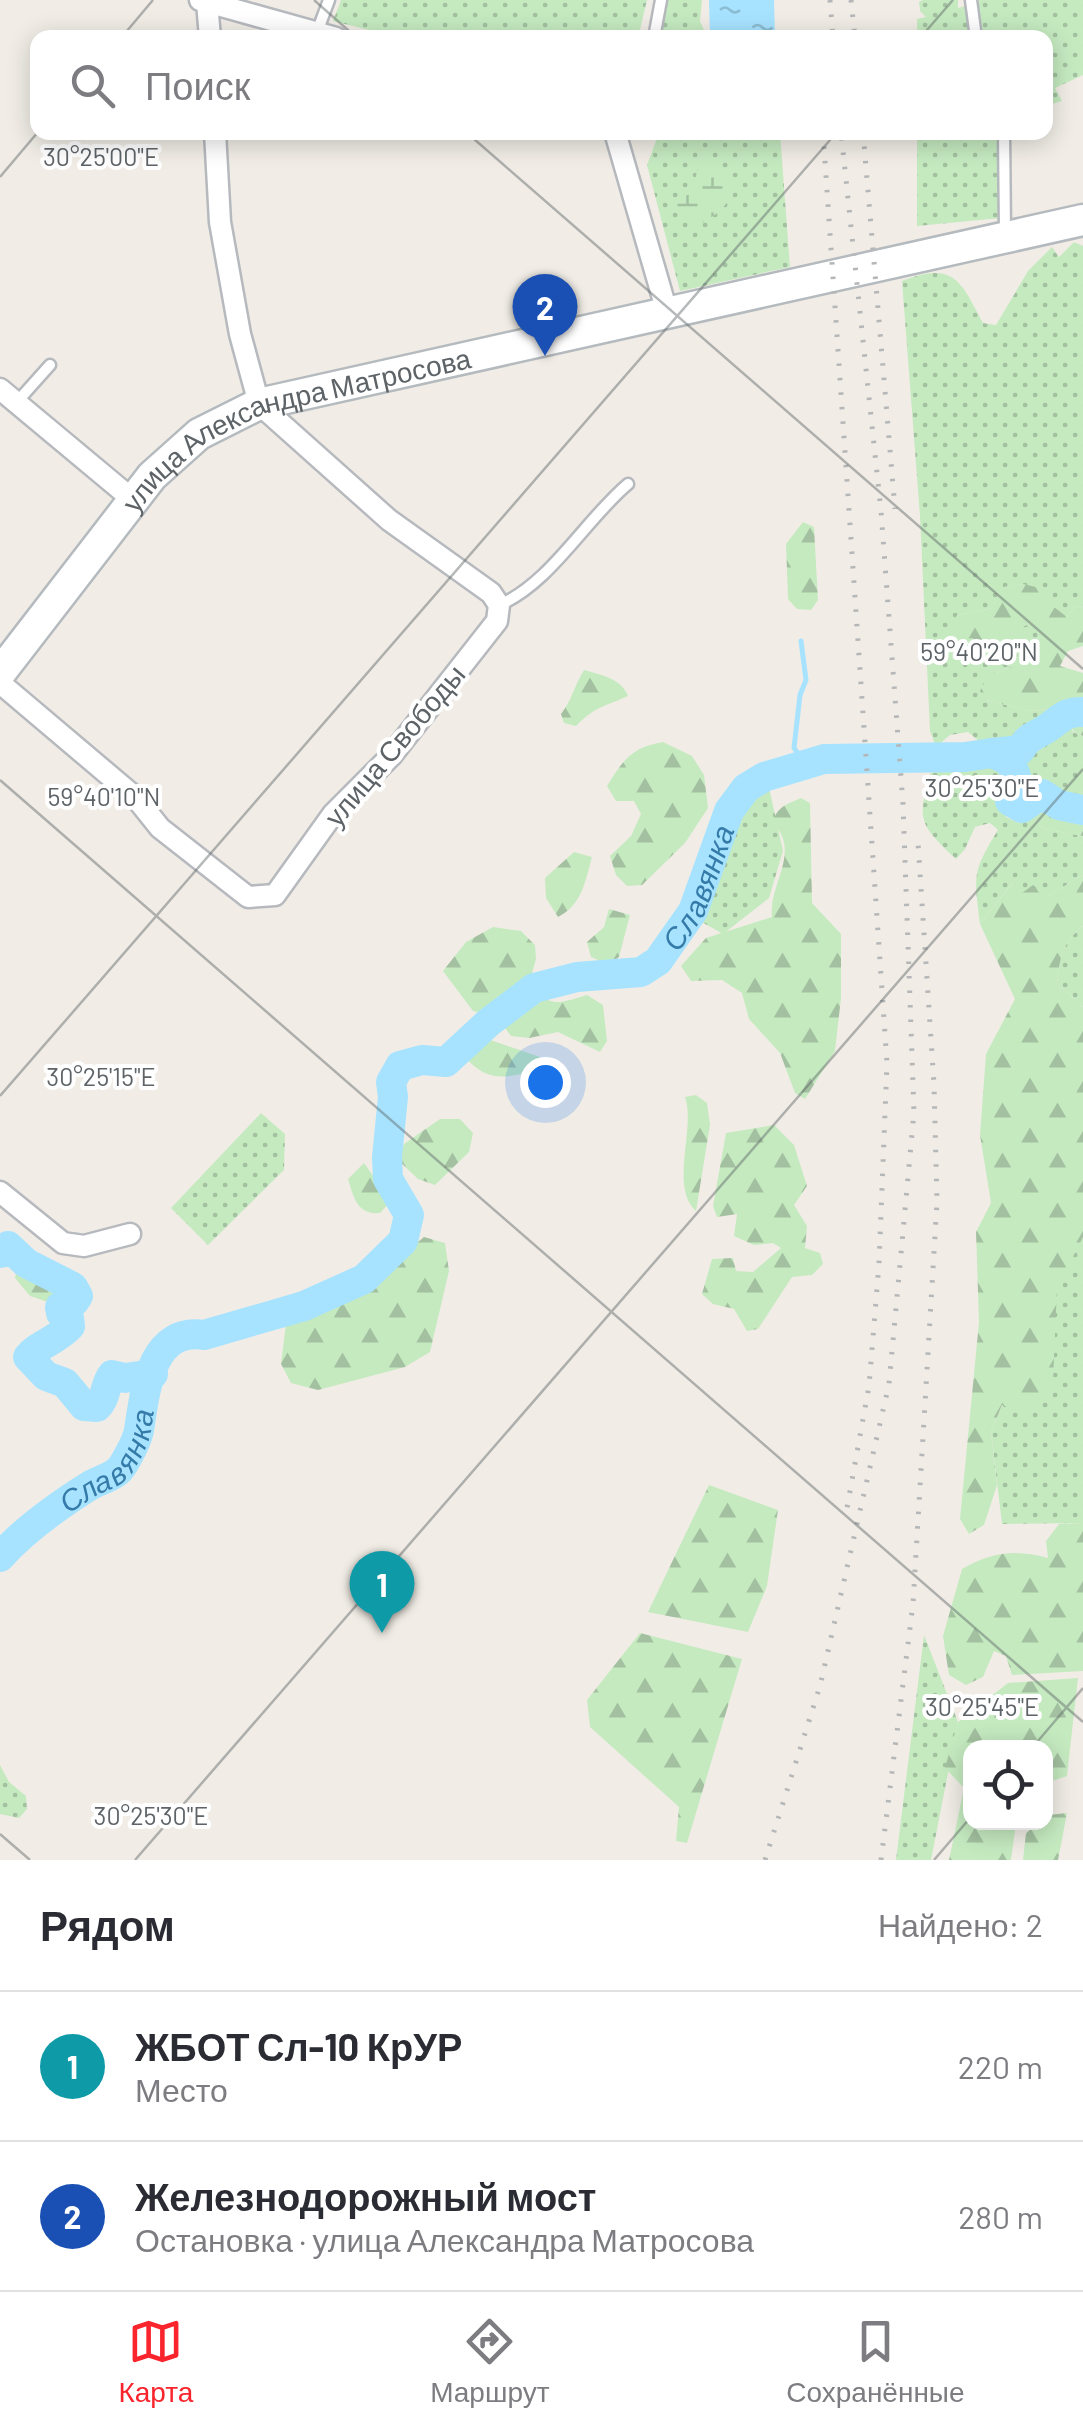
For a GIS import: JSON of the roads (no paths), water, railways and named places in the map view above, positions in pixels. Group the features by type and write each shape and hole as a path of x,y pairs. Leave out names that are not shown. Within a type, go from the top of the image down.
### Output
{"main road":[{"name":"улица Александра Матросова","path":"0,673 132,499 174,454 226,418 260,404 1083,220"}],"street":[{"path":"209,30 204,1 309,30"},
{"path":"216,140 220,222 240,334 260,404 389,520 495,599"},
{"path":"619,140 667,312"},
{"path":"0,388 132,499"},
{"name":"улица Свободы","path":"0,683 136,798 160,828 248,897 275,895 333,814 391,756 497,621 495,599"},
{"path":"0,1192 64,1243 84,1246 130,1234"}],"lane":[{"path":"327,30 329,0"},
{"path":"655,30 661,0"},
{"path":"971,0 975,30"},
{"path":"1004,140 1006,239"},
{"path":"15,404 50,365"},
{"path":"495,599 511,600 538,579 628,484"}],"water":[{"path":"709,0 774,0 775,30 710,30"}],"waterway":[{"path":"801,641 806,680 800,695 794,748 807,764"},
{"path":"992,753 1020,750 1029,739 1063,717 1083,712"},
{"name":"Славянка","path":"0,1557 55,1509 120,1469 138,1434 154,1365 172,1341 304,1306 364,1279 403,1241 409,1215 388,1179 387,1157 391,1082 400,1066 422,1060 446,1062 534,988 577,977 641,972 658,961 693,911 729,811 746,788 764,777 824,759 965,757 992,753 1010,761 1016,776 1010,801 1022,808 1042,794 1059,805 1083,810"},
{"path":"0,1253 8,1246 26,1263 73,1287 78,1296 74,1302 60,1307 70,1326 28,1357 46,1376 65,1383 84,1406 97,1407 112,1375 125,1378 153,1374"}],"railway":[{"path":"830,0 832,30"},
{"path":"851,0 854,30"},
{"path":"824,140 887,1063 879,1264 869,1386 847,1508"},
{"path":"765,1860 820,1686 889,1384 914,1112 903,804 881,511 842,140"},
{"path":"864,140 895,509"},
{"path":"881,1860 913,1604 937,1202 934,1084 918,843"}],"place":[{"name":"Железнодорожный мост","path":"545,356"},
{"name":"ЖБОТ Сл-10 КрУР","path":"382,1633"}]}
